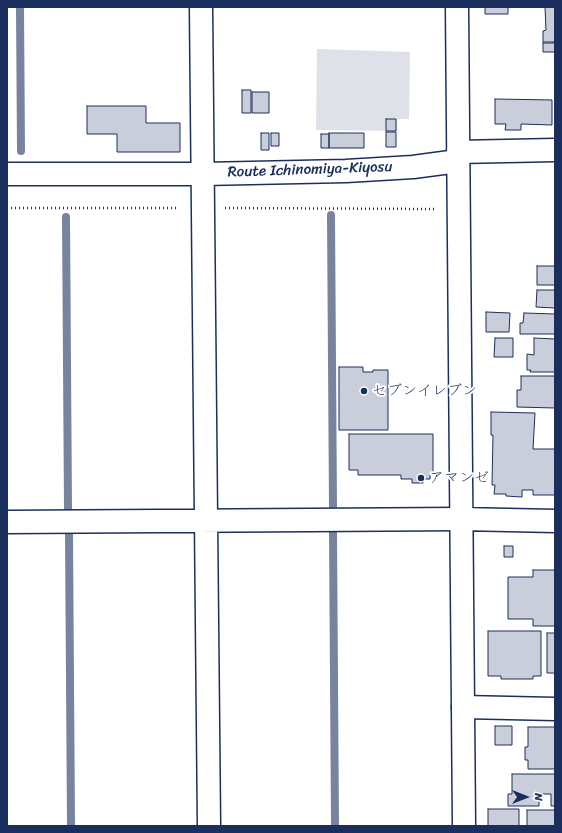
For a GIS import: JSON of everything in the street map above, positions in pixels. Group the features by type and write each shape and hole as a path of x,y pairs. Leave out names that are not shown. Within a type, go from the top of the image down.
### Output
{"street":[{"path":"201,7 209,826"},
{"path":"457,7 464,826"},
{"name":"Route Ichinomiya-Kiyosu","path":"7,174 203,174 346,171 413,167 458,157 555,150"},
{"path":"7,522 461,519 555,521"},
{"path":"463,708 555,710"}],"shaded area":[{"path":"317,49 410,52 409,119 397,119 397,131 316,130"}],"building":[{"path":"485,7 508,7 508,14 485,14"},
{"path":"545,7 555,7 555,42 543,42 543,31 546,30"},
{"path":"543,43 555,43 555,52 543,52"},
{"path":"242,90 251,90 251,113 242,113"},
{"path":"252,92 269,92 269,113 252,113"},
{"path":"495,99 552,100 552,125 521,124 521,130 505,130 506,124 495,124"},
{"path":"87,106 146,106 146,123 180,123 180,152 117,152 117,134 87,134"},
{"path":"386,119 396,119 396,131 386,131"},
{"path":"386,132 396,132 396,147 386,147"},
{"path":"261,133 269,133 269,150 261,150"},
{"path":"271,133 279,133 279,146 271,146"},
{"path":"329,133 364,133 364,148 329,148"},
{"path":"321,134 329,134 329,148 321,148"},
{"path":"537,266 555,266 555,285 537,285"},
{"path":"537,290 555,290 555,308 536,307"},
{"path":"486,312 510,313 509,332 486,332"},
{"path":"524,313 555,314 555,334 520,334 520,323 523,323"},
{"path":"495,338 513,338 513,357 494,357"},
{"path":"534,338 555,339 555,372 530,372 531,370 527,370 527,354 534,355"},
{"path":"339,367 363,367 363,372 388,370 388,430 339,430"},
{"path":"521,376 555,376 555,408 517,407 517,390 521,390"},
{"path":"491,412 535,413 533,449 555,449 555,495 533,495 533,490 522,490 522,497 506,496 506,494 494,494 495,485 492,485 493,435 491,435"},
{"path":"349,434 433,434 433,475 430,475 430,479 423,479 423,483 412,483 412,479 401,479 401,475 358,475 358,470 349,470"},
{"path":"504,546 513,546 513,557 504,557"},
{"path":"533,570 555,570 555,626 533,626 533,619 508,619 508,577 533,577"},
{"path":"488,631 541,631 541,676 533,676 533,679 501,679 501,676 488,676"},
{"path":"547,633 555,633 555,673 547,673"},
{"path":"495,726 512,726 512,745 495,745"},
{"path":"528,727 555,727 555,769 528,769 528,760 525,760 525,747 528,747"},
{"path":"512,774 555,774 555,806 551,806 551,794 539,794 539,806 508,806 508,794 512,794"},
{"path":"488,809 519,809 519,826 488,826"},
{"path":"527,810 555,810 555,826 527,826"}],"waterway":[{"path":"20,7 21,151"},
{"path":"331,215 333,507"},
{"path":"66,217 68,510"},
{"path":"333,532 335,826"},
{"path":"69,533 71,826"}],"place":[{"name":"セブンイレブン","path":"364,391"},
{"name":"アマンゼ","path":"421,478"}]}
